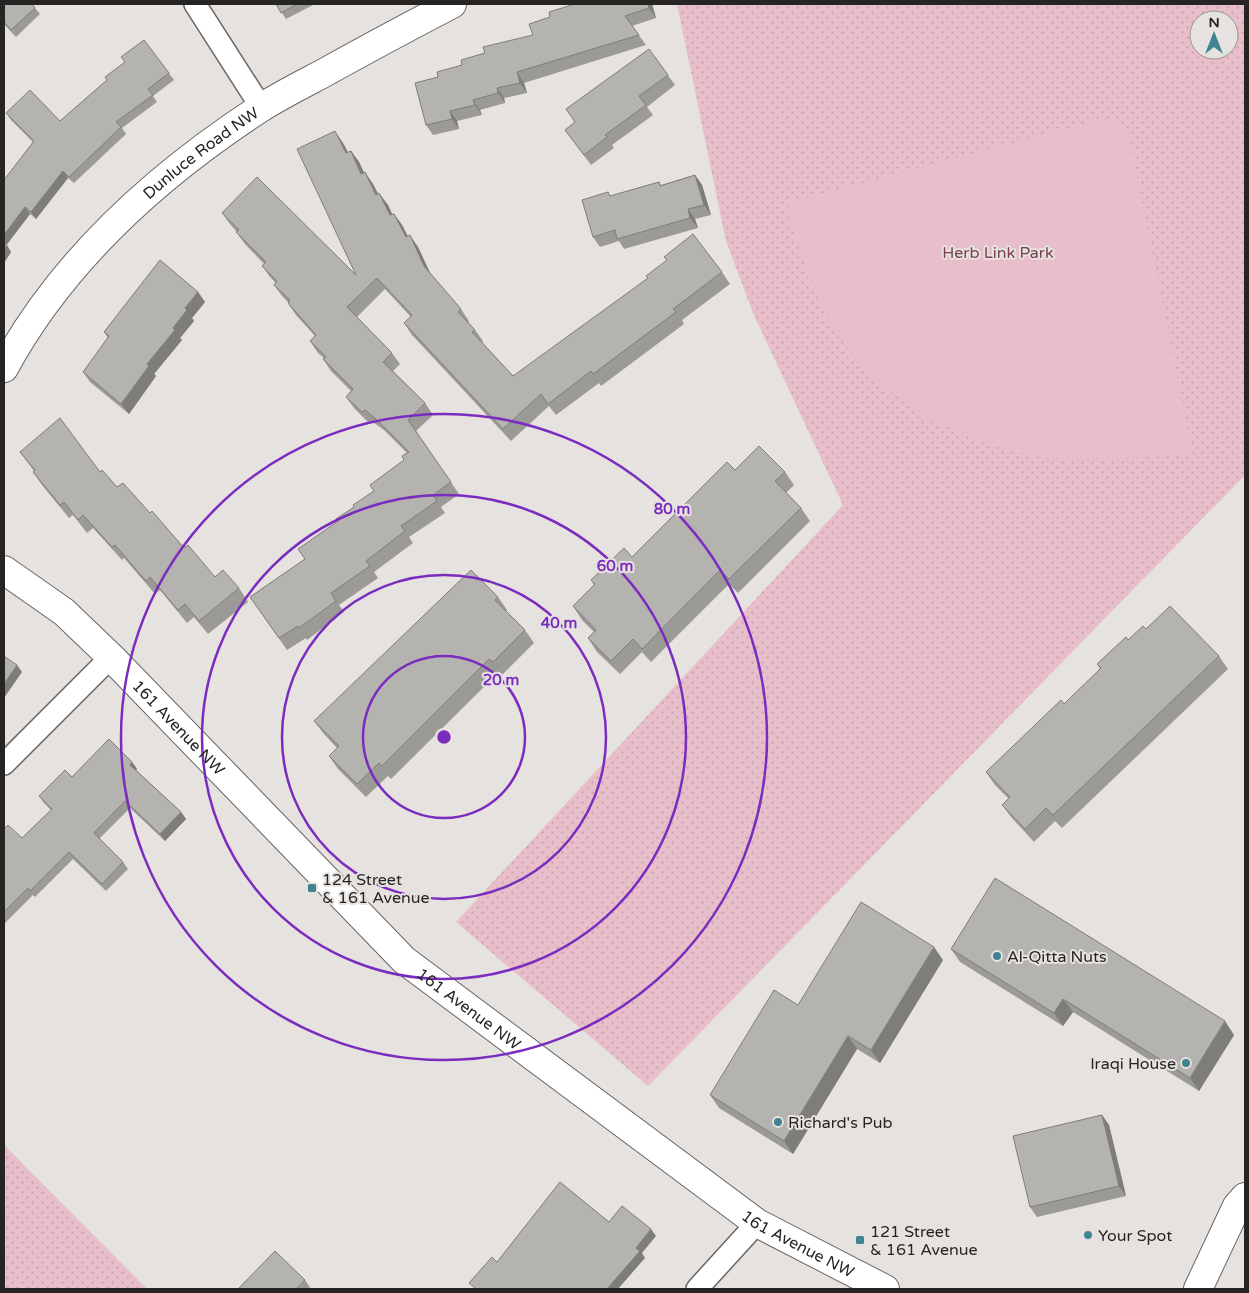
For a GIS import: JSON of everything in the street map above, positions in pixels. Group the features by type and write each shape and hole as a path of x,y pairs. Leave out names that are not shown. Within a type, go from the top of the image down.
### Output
{"street":[{"path":"196,4 260,108"},
{"name":"Dunluce Road NW","path":"4,368 37,315 61,286 136,202 188,159 260,108 452,4"},
{"name":"161 Avenue NW","path":"4,570 64,612 111,657 404,960 757,1223 885,1289"},
{"path":"4,764 111,657"},
{"path":"1198,1289 1238,1206 1245,1197"},
{"path":"697,1289 757,1223"}],"green space":[{"name":"Herb Link Park","path":"677,4 1245,4 1245,475 648,1086 456,922 843,505 753,313 726,241"},
{"path":"1106,118 1128,130 1193,455 1125,458 1048,458 992,446 924,417 871,376 833,330 808,274 791,222 787,203"},
{"path":"4,1145 147,1289 4,1289"}],"building":[{"path":"4,4 32,4 35,8 11,30 4,22"},
{"path":"276,4 297,4 281,13"},
{"path":"575,4 648,4 649,8 625,16 639,35 517,72 520,83 497,88 498,93 473,100 475,105 450,111 452,119 426,125 415,83 438,77 437,72 462,65 461,60 485,53 483,47 533,35 529,24 550,17 549,12"},
{"path":"144,40 169,73 148,89 153,95 116,122 121,127 69,177 63,171 31,212 25,207 4,235 4,180 34,141 6,113 30,90 60,121 107,80 105,77 125,62 121,57"},
{"path":"649,49 668,75 639,96 646,105 605,135 607,137 584,155 565,130 575,122 566,109"},
{"path":"335,131 346,153 351,151 361,174 365,172 376,195 379,193 390,215 394,214 406,237 410,235 424,266 461,309 458,312 475,330 472,332 513,376 648,278 646,276 667,260 664,257 693,234 722,272 673,309 676,312 593,374 591,371 548,404 541,394 503,429 404,323 412,315 377,278 347,307 392,353 383,362 425,403 408,420 451,482 433,495 437,501 401,526 405,531 366,561 370,566 331,593 336,601 299,628 298,626 279,638 250,597 305,559 298,549 338,521 336,519 374,491 370,485 404,460 402,456 409,452 376,419 365,410 362,412 346,397 353,389 323,359 326,357 310,341 316,335 288,303 290,300 274,285 277,281 262,266 266,262 236,232 239,230 222,213 257,177 356,275 297,149"},
{"path":"695,175 704,205 688,209 690,218 617,239 615,230 593,237 582,200 608,192 610,196 659,182 660,186"},
{"path":"160,260 198,292 185,308 187,310 173,328 175,330 147,364 149,366 121,404 83,372 109,336 104,332"},
{"path":"60,418 100,472 102,470 117,487 123,483 150,513 152,511 184,548 188,545 215,577 223,570 239,588 199,621 185,604 178,610 150,577 146,581 115,545 112,547 83,515 78,520 64,502 60,505 33,472 35,470 20,452"},
{"path":"759,446 785,472 775,481 801,508 729,579 720,570 642,649 633,639 611,661 588,638 596,630 573,606 595,584 591,580 624,548 632,557 727,462 735,470"},
{"path":"471,570 498,597 495,600 525,630 493,662 489,659 382,766 379,763 357,784 329,756 339,746 314,721"},
{"path":"1170,606 1219,656 1053,815 1046,808 1025,829 1002,805 1010,797 986,772 1061,700 1064,704 1101,668 1097,664 1126,637 1128,640 1143,626 1146,629"},
{"path":"4,656 17,665 4,684"},
{"path":"109,739 132,762 130,765 181,812 160,834 125,801 94,833 123,862 102,884 69,852 30,891 28,888 4,912 4,829 8,825 22,838 52,809 39,796 65,770 72,777"},
{"path":"995,878 1225,1021 1190,1078 1063,999 1054,1013 951,949"},
{"path":"861,902 934,947 871,1050 848,1036 784,1141 710,1095 774,990 798,1005"},
{"path":"1102,1115 1119,1186 1030,1207 1013,1136"},
{"path":"560,1182 609,1222 622,1206 651,1229 636,1248 640,1251 607,1289 476,1289 469,1283 492,1257 497,1262"},
{"path":"275,1251 305,1280 296,1289 238,1289"}],"place":[{"name":"124 Street & 161 Avenue","path":"312,888"},
{"name":"Al-Qitta Nuts","path":"997,956"},
{"name":"Iraqi House","path":"1186,1063"},
{"name":"Richard's Pub","path":"778,1122"},
{"name":"Your Spot","path":"1088,1235"},
{"name":"121 Street & 161 Avenue","path":"860,1240"}]}
